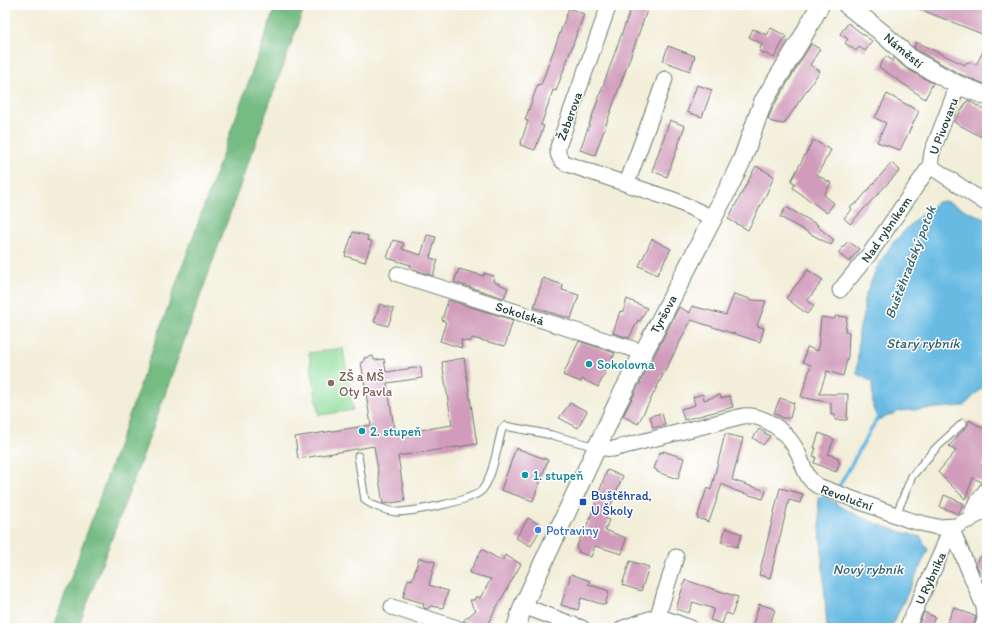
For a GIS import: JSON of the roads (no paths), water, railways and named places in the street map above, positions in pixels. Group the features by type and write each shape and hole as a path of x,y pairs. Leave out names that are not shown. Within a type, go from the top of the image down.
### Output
{"street":[{"name":"Žeberova","path":"609,5 558,152 560,160 564,163 674,200 713,218"},
{"name":"Tyršova","path":"516,628 523,606 596,447 642,352 742,160 762,102 820,5"},
{"name":"Náměstí","path":"847,5 880,31 912,60 958,85 987,96"},
{"path":"627,183 665,79"},
{"name":"U Pivovaru","path":"930,166 932,152 958,85"},
{"path":"930,166 987,204"},
{"name":"Nad rybníkem","path":"840,290 871,252 930,166"},
{"name":"Sokolská","path":"398,274 642,352"},
{"name":"Revoluční","path":"596,447 614,449 743,416 757,417 779,429 788,437 799,454 807,476 818,486 896,515 929,525 951,527 970,520 987,510"},
{"path":"970,520 974,507 987,490"},
{"path":"951,527 984,607 985,620 982,628"},
{"name":"U Rybníka","path":"907,628 942,551 951,527"},
{"path":"656,622 676,557"},
{"path":"506,628 523,606 582,628"},
{"path":"392,607 457,628"},
{"path":"624,628 656,622 691,628"}],"lane":[{"path":"896,515 912,476 936,448 963,423"},
{"path":"358,456 365,500 383,509 397,512 465,500 480,493 489,476 502,429 505,426 552,435 596,447"}],"water":[{"name":"Starý rybník","path":"945,201 987,220 987,383 964,406 900,411 878,420 873,408 872,382 857,374 859,331 864,313 864,300 876,269 892,244 915,220 938,202"},
{"name":"Nový rybník","path":"825,496 848,510 871,521 895,530 921,537 928,550 891,628 827,628 818,497"}],"waterway":[{"name":"Buštěhradský potok","path":"837,490 878,417"}],"place":[{"name":"Sokolovna","path":"589,364"},
{"name":"ZŠ a MŠ Oty Pavla","path":"331,383"},
{"name":"2. stupeň","path":"362,431"},
{"name":"1. stupeň","path":"525,475"},
{"name":"Buštěhrad, U Školy","path":"583,502"},
{"name":"Potraviny","path":"538,530"}]}
